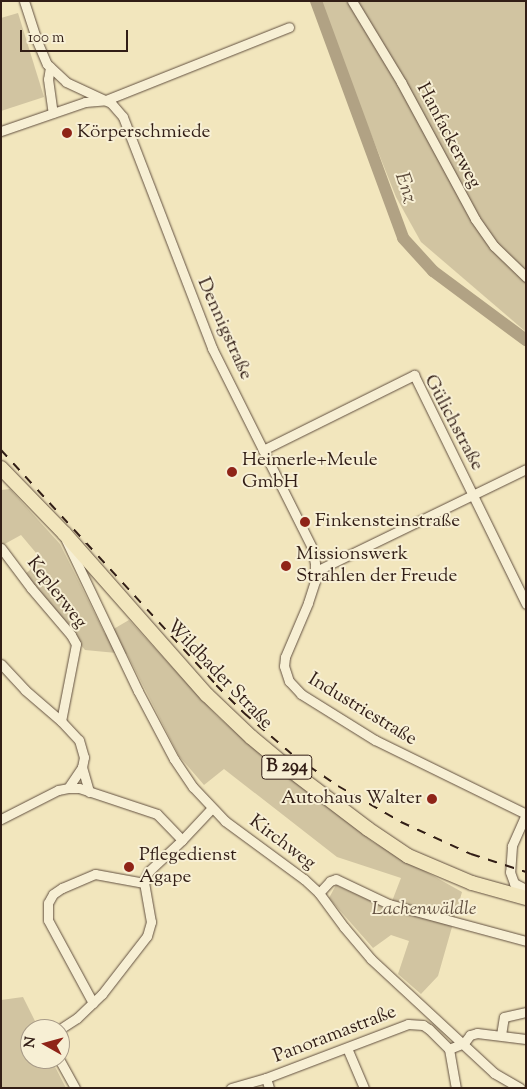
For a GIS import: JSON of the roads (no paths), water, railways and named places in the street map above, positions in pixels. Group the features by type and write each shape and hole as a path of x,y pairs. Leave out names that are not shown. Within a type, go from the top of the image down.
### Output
{"main road":[{"name":"Wildbader Straße","path":"1,468 64,533 207,695 251,737 293,772 368,829 408,856 472,883 526,898"}],"street":[{"path":"24,1 37,41 50,68 66,82 106,100"},
{"name":"Hanfackerweg","path":"352,1 405,89 475,219 505,258 526,278"},
{"path":"1,132 85,102 106,100 289,27"},
{"path":"50,68 48,79 53,113"},
{"name":"Dennigstraße","path":"106,100 115,108 127,125 196,311 220,366 311,546 316,571"},
{"name":"Gülichstraße","path":"263,450 414,375 526,604"},
{"path":"316,571 526,469"},
{"name":"Kirchweg","path":"64,533 72,556 85,579 138,691 174,759 211,809 304,879 319,893 344,927 371,958 494,1073 520,1088"},
{"name":"Keplerweg","path":"1,548 31,588 71,635 76,644 61,721"},
{"path":"85,579 91,564"},
{"name":"Industriestraße","path":"316,571 308,603 285,656 285,671 292,685 333,715 375,740 526,814"},
{"path":"1,664 25,690 75,735 82,747 82,767 89,792"},
{"path":"68,788 82,767"},
{"path":"1,819 27,805 68,788 89,792 157,814 182,840"},
{"path":"70,1023 102,994 150,930 151,913 144,883 149,871 211,809"},
{"path":"526,814 512,846 510,872 514,882 526,889"},
{"path":"93,1003 48,920 48,903 52,894 95,874 144,883"},
{"path":"319,893 330,881 336,879 389,904 526,941"},
{"path":"501,1035 504,1017 526,1012"},
{"name":"Panoramastraße","path":"231,1088 266,1078 347,1048 393,1027 408,1024 423,1025 449,1050"},
{"path":"456,1088 449,1050 464,1044 470,1035 478,1033 526,1039"},
{"path":"347,1048 364,1088"},
{"path":"65,1069 75,1088"},
{"path":"266,1078 270,1088"}],"waterway":[{"name":"Enz","path":"316,1 403,238 433,271 526,340"}],"railway":[{"path":"1,450 216,685 244,713 294,756 338,786 401,822 471,854 526,872"}],"place":[{"name":"Körperschmiede","path":"67,133"},
{"name":"Heimerle+Meule GmbH","path":"232,472"},
{"name":"Finkensteinstraße","path":"305,522"},
{"name":"Missionswerk Strahlen der Freude","path":"286,566"},
{"name":"Autohaus Walter","path":"432,799"},
{"name":"Pflegedienst Agape","path":"129,867"}],"park label":[{"name":"Lachenwäldle","path":"424,910"}]}
